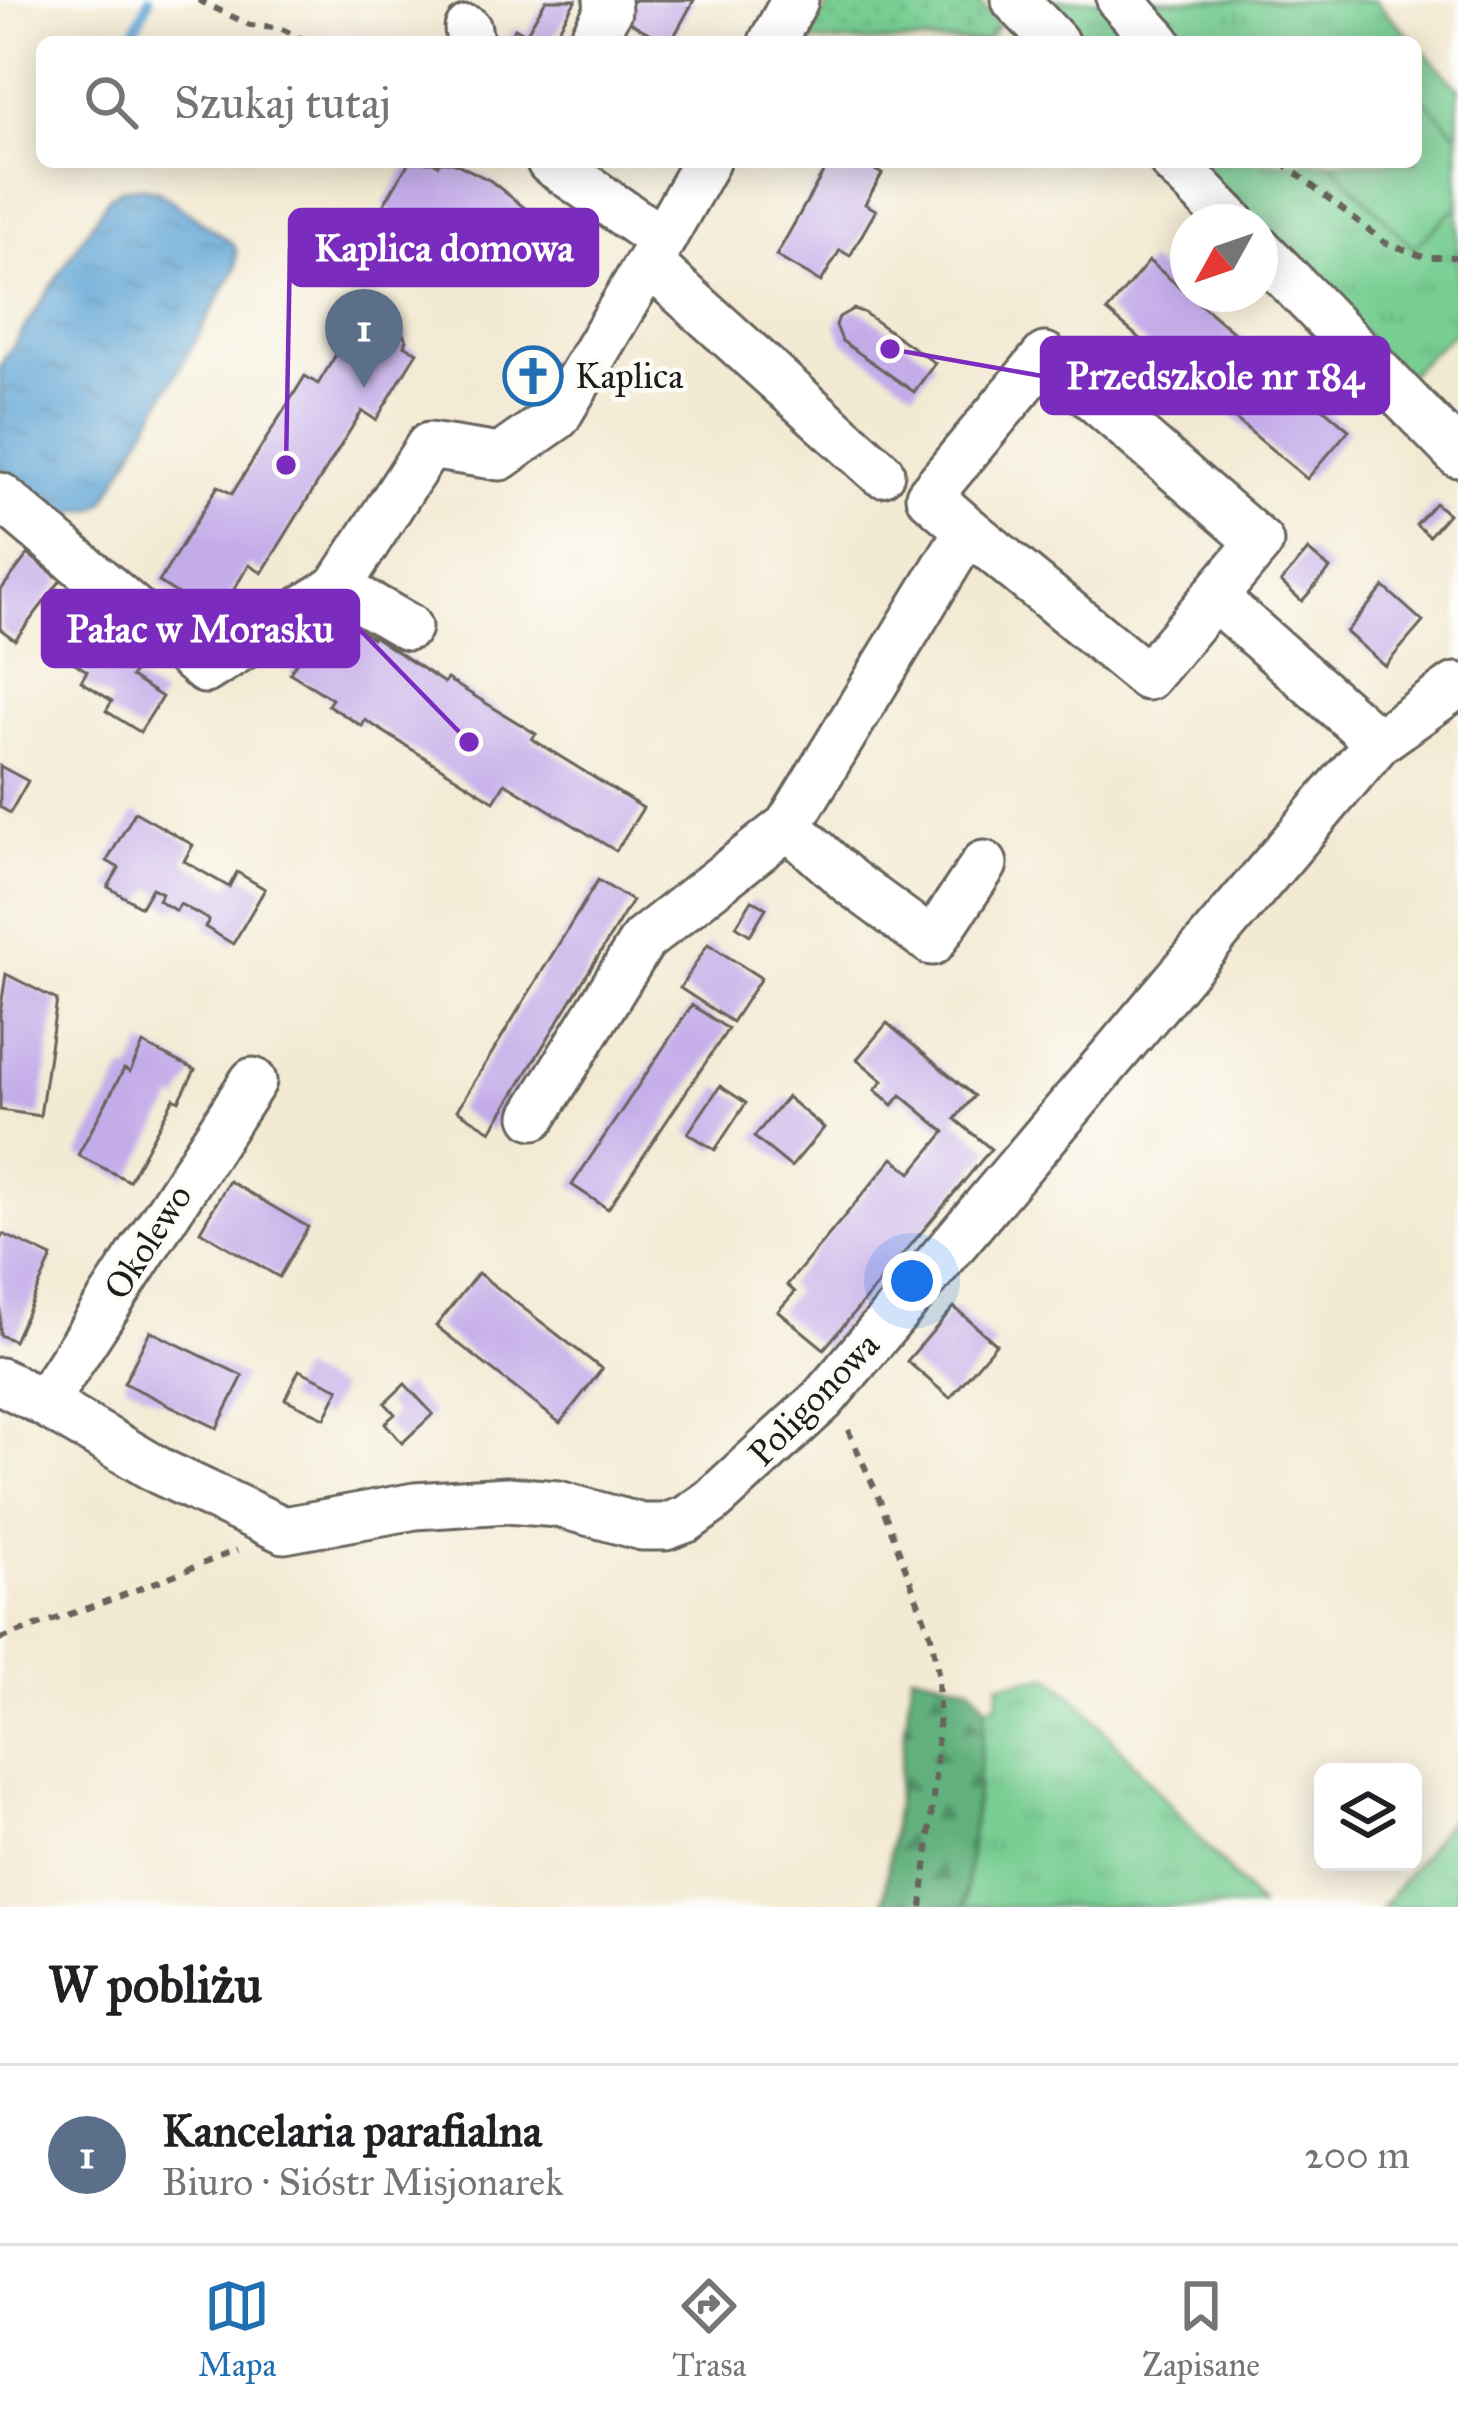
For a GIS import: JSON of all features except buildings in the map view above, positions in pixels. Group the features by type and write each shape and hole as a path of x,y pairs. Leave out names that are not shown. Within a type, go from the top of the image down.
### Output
{"street":[{"path":"775,36 795,0"},
{"path":"1015,0 1049,36"},
{"path":"1120,0 1153,36"},
{"path":"557,168 656,252 880,473"},
{"path":"0,496 205,670 338,587 429,446 500,457 556,417 703,168"},
{"path":"1179,168 1214,204"},
{"path":"1278,269 1458,454"},
{"path":"1046,356 1260,542 1214,597 1148,677 929,496 1046,356"},
{"path":"534,1116 643,940 788,826 968,530"},
{"path":"338,587 408,627"},
{"path":"1214,597 1378,742"},
{"name":"Poligonowa","path":"284,1530 415,1506 506,1500 558,1504 642,1527 665,1527 712,1501 822,1400 1378,742 1457,686 1450,659 1458,649"},
{"path":"788,826 849,881 932,942 984,864"},
{"name":"Okolewo","path":"44,1403 253,1081"},
{"path":"0,1381 161,1472 284,1530"}],"path":[{"path":"199,0 250,25 278,26 297,36"},
{"path":"1290,168 1384,242 1424,257 1458,257"},
{"path":"822,1400 843,1418 931,1636 940,1710 922,1907"},
{"path":"0,1639 284,1530"}],"green space":[{"path":"832,0 977,0 999,25 990,36 811,36"},
{"path":"1038,0 1375,0 1409,36 1073,36"},
{"path":"1422,49 1458,87 1458,328 1406,377 1278,246 1278,204 1237,204 1202,168 1422,168"},
{"path":"1422,97 1458,135 1458,206 1413,248 1336,168 1422,168"},
{"path":"912,1673 971,1686 986,1706 964,1907 883,1907"},
{"path":"1049,1676 1080,1702 1260,1907 964,1907 986,1706 997,1705 999,1684"},
{"path":"1458,1809 1458,1907 1382,1907 1410,1871 1422,1871 1422,1855"}],"water":[{"path":"121,189 158,191 232,243 236,268 104,503 69,513 49,509 0,470 0,366 109,197"}],"waterway":[{"path":"132,36 149,0"}],"place":[{"name":"Przedszkole nr 184","path":"890,349"},
{"name":"Kaplica","path":"533,376"},
{"name":"Kancelaria parafialna","path":"364,388"},
{"name":"Kaplica domowa","path":"286,465"},
{"name":"Pałac w Morasku","path":"469,742"}]}
